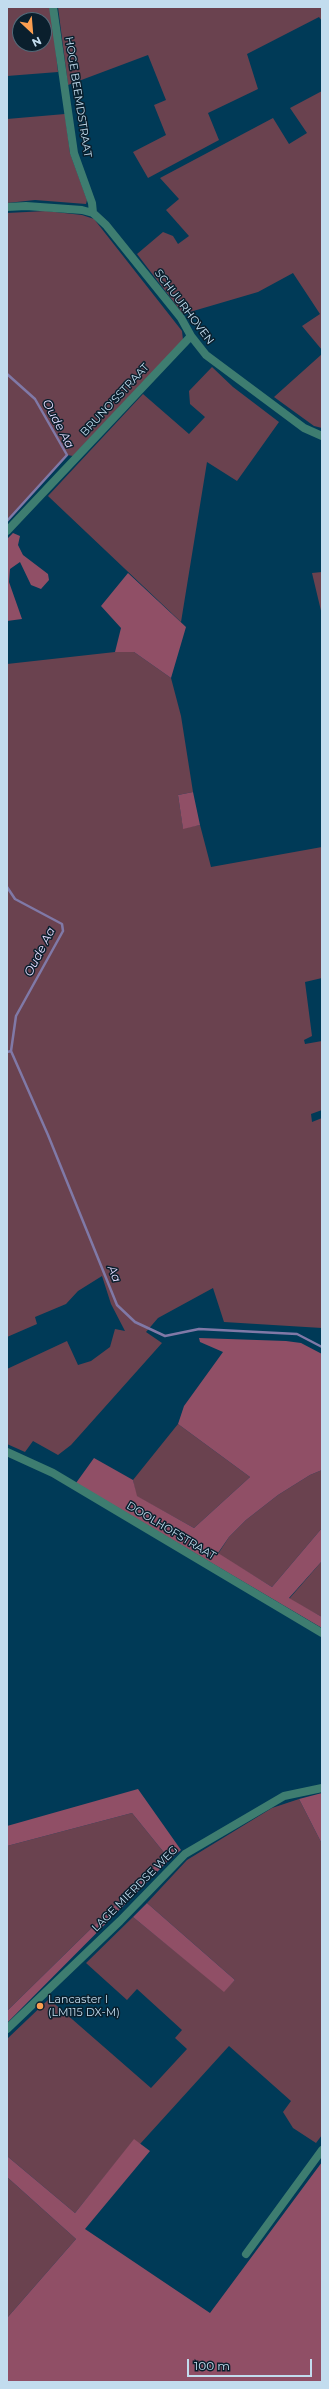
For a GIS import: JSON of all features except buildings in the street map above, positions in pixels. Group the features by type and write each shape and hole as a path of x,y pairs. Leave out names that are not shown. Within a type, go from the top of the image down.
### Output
{"street":[{"name":"HOGE BEEMDSTRAAT","path":"53,7 74,153 92,203 93,213"},
{"path":"7,207 26,206 82,210 93,213"},
{"name":"SCHUURHOVEN","path":"93,213 106,225 181,318 191,336 206,355 304,428 322,436"},
{"name":"BRUNO'SSTRAAT","path":"7,531 191,336"},
{"name":"DOOLHOFSTRAAT","path":"7,1452 53,1473 322,1633"},
{"name":"LAGE MIERDSE WEG","path":"7,2029 120,1921 185,1854 284,1796 322,1788"},
{"path":"246,2254 322,2150"}],"shaded area":[{"path":"7,7 51,7 52,12 12,12 12,52 52,52 52,16 58,72 7,76"},
{"path":"58,7 322,7 322,21 319,17 247,54 258,89 208,113 219,140 148,178 133,152 166,135 154,105 166,100 148,55 68,85"},
{"path":"322,91 322,350 302,326 320,314 293,273 258,292 183,314 137,254 163,232 173,236 178,244 189,236 166,210 179,199 160,178 273,118 289,144 307,133 290,108"},
{"path":"65,114 70,153 87,200 86,204 35,200 7,203 7,119"},
{"path":"46,211 82,215 94,219 182,331 183,340 73,456 67,455 7,521 7,213"},
{"path":"322,354 322,428 314,426 274,397"},
{"path":"212,367 233,387 279,422 237,481 207,462 181,622 48,496 143,394 189,434 205,417 190,404 189,391"},
{"path":"13,533 20,536 18,545 23,555 48,574 49,580 41,589 31,585 20,562 10,569 9,582 22,619 7,621 7,539"},
{"path":"322,572 322,615 312,573"},
{"path":"128,573 186,627 171,678 134,652 115,652 121,628 101,606"},
{"path":"115,652 134,652 171,678 181,716 193,792 178,795 183,828 200,825 211,867 322,847 322,978 305,982 312,1036 304,1040 305,1044 322,1041 322,1110 311,1114 312,1122 322,1118 322,1328 224,1322 213,1288 158,1318 146,1332 162,1343 71,1445 58,1455 33,1441 25,1452 7,1444 7,1369 67,1341 78,1365 91,1361 110,1347 115,1329 125,1331 111,1304 102,1276 78,1291 66,1304 35,1317 37,1324 7,1337 7,664"},
{"path":"193,792 200,825 183,829 178,795"},
{"path":"199,1338 286,1341 301,1343 322,1354 322,1470 310,1475 278,1495 246,1520 229,1537 218,1553 272,1587 322,1528 322,1561 289,1598 322,1617 322,1628 76,1483 94,1458 133,1480 137,1496 194,1528 250,1477 178,1424 184,1406 223,1352 200,1342"},
{"path":"178,1424 250,1477 194,1528 136,1496 133,1480"},
{"path":"322,1470 322,1528 272,1587 218,1554 229,1537 246,1520 278,1495 310,1475"},
{"path":"322,1561 322,1617 289,1599"},
{"path":"138,1789 181,1850 170,1859 7,2023 7,2011 166,1855 132,1813 7,1846 7,1826"},
{"path":"322,1793 322,1844 299,1799"},
{"path":"299,1799 322,1844 322,2135 316,2143 293,2128 283,2112 291,2101 229,2046 140,2144 134,2140 75,2213 7,2156 7,2039 49,1999 151,2088 187,2049 175,2038 182,2030 137,1989 127,2000 86,1963 133,1917 224,1991 235,1980 147,1903 187,1860 272,1808"},
{"path":"132,1813 166,1855 7,2011 7,1846"},
{"path":"147,1903 235,1980 224,1992 133,1917"},
{"path":"134,2139 150,2151 85,2229 210,2313 322,2162 322,2382 7,2382 7,2318 76,2239 7,2177 7,2156 75,2213"},
{"path":"7,2177 76,2239 7,2318"}],"waterway":[{"name":"Oude Aa","path":"7,374 35,399 67,455 7,521"},
{"name":"Oude Aa","path":"7,887 15,899 62,924 63,931 16,1016 11,1051"},
{"name":"Aa","path":"7,1052 11,1051 48,1135 117,1305 135,1322 165,1336 199,1329 297,1334 322,1347"}],"place":[{"name":"Lancaster I (LM115 DX-M)","path":"40,2006"}]}
